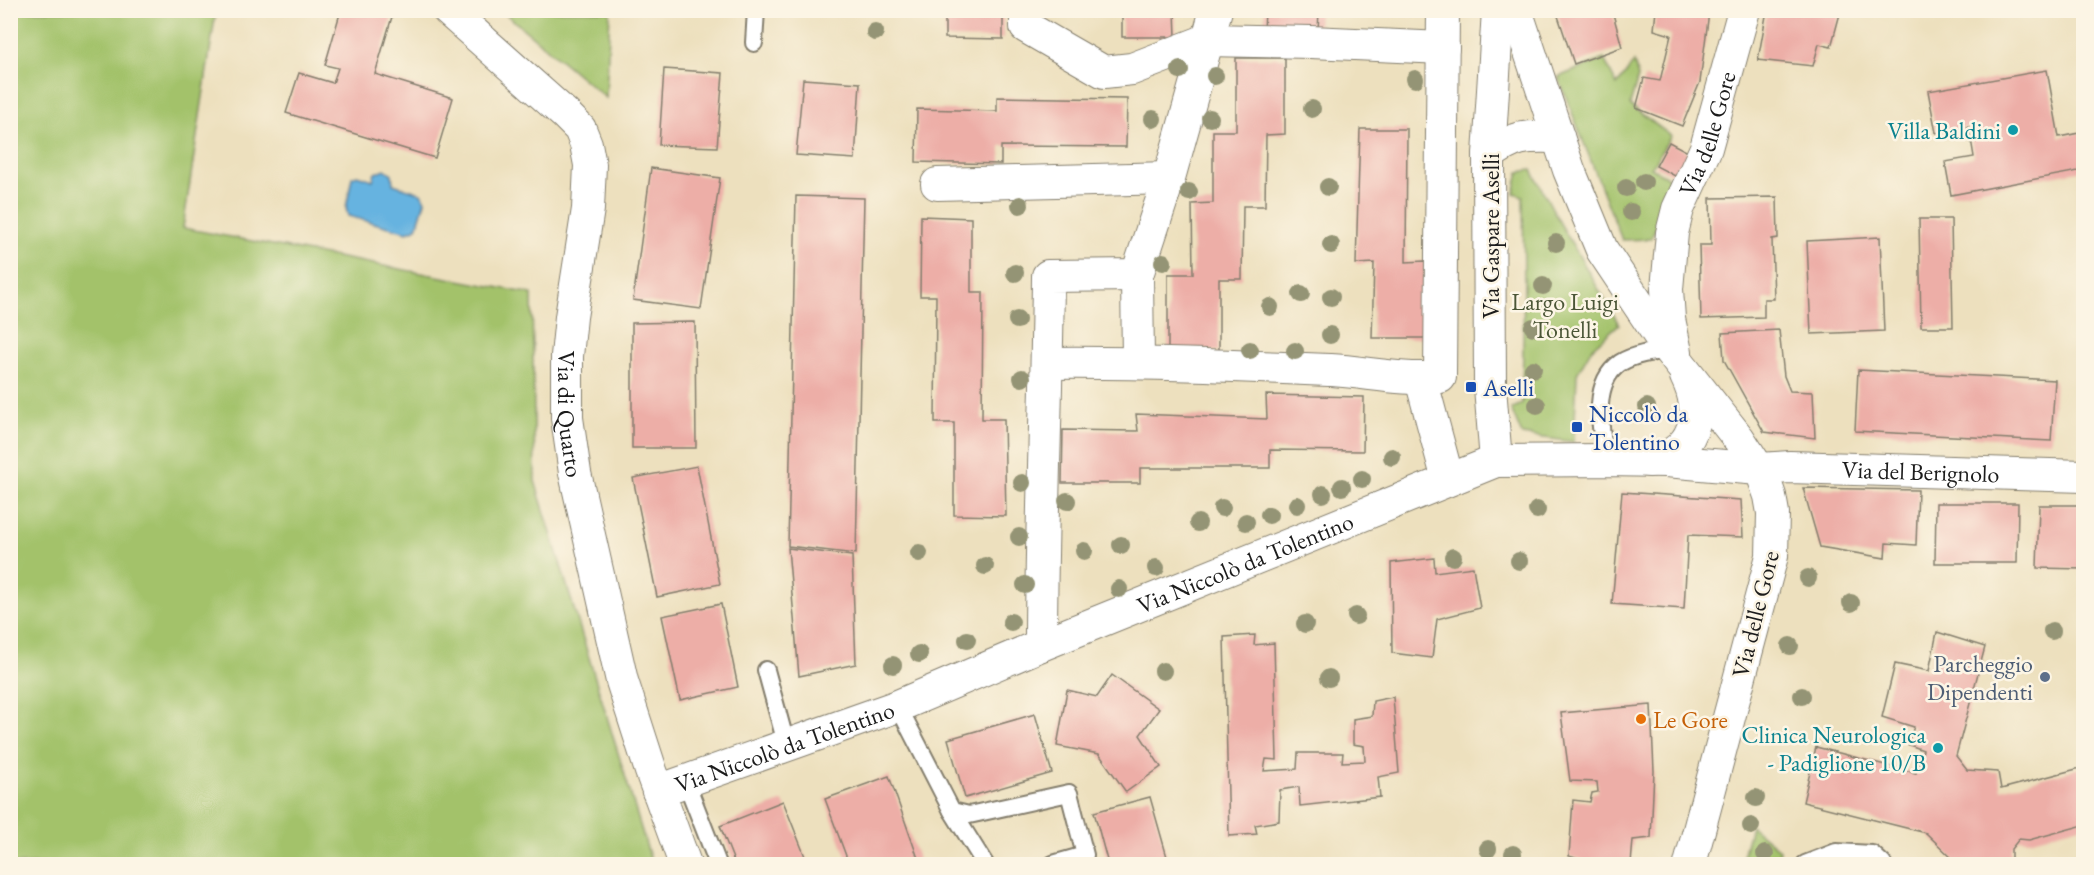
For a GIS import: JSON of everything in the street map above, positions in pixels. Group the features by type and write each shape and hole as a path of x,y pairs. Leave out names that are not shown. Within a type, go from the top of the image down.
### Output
{"street":[{"name":"Via di Quarto","path":"448,10 565,114 580,129 586,144 590,184 567,356 567,418 575,473 621,681 672,786 685,864"},
{"path":"1026,10 1026,27 1104,72 1132,69 1211,25 1311,42 1443,48"},
{"path":"1047,363 1138,362 1362,372 1420,379 1440,377 1443,10"},
{"name":"Via Gaspare Aselli","path":"1496,461 1490,387 1489,155 1498,10"},
{"path":"1516,10 1569,170 1602,250 1676,358 1690,383 1694,419 1690,436 1684,445 1669,456 1657,461"},
{"name":"Via delle Gore","path":"1690,864 1772,556 1773,513 1770,496 1759,469 1739,439 1676,358 1669,319 1667,289 1672,233 1678,209 1706,148 1744,10"},
{"path":"1138,362 1137,275 1169,178 1211,25"},
{"path":"1489,155 1516,138 1558,137"},
{"path":"937,184 1169,178"},
{"path":"1041,645 1041,512 1045,470 1048,276 1137,275"},
{"path":"1420,379 1448,480"},
{"name":"Via Niccolò da Tolentino","path":"672,786 898,706 1041,645 1496,461 1606,460"},
{"path":"1606,460 1657,461 1759,469"},
{"name":"Via del Berignolo","path":"1759,469 1790,467 2084,476"}],"lane":[{"path":"754,43 756,10"},
{"path":"1606,460 1600,424 1600,397 1609,375 1619,364 1632,358 1676,358"},
{"path":"766,670 787,747"},
{"path":"898,706 952,811 985,864"},
{"path":"672,786 718,864"},
{"path":"952,811 969,815 1069,793 1085,855 1053,864"},
{"path":"1805,864 1836,852 1872,854 1883,864"}],"green space":[{"path":"10,11 216,11 183,228 532,294 535,481 652,864 11,864"},
{"path":"502,11 610,11 606,98"},
{"name":"Largo Luigi Tonelli","path":"1604,59 1617,85 1634,62 1638,77 1630,105 1671,136 1651,168 1675,181 1651,239 1622,240 1558,77"},
{"name":"Largo Luigi Tonelli","path":"1532,170 1561,225 1619,324 1592,348 1577,374 1574,442 1522,435 1511,409 1522,404 1524,282 1523,196 1514,193 1519,172"},
{"path":"1751,826 1780,850 1777,864 1741,864"}],"water":[{"path":"385,169 392,174 393,184 421,193 425,201 417,228 407,232 348,216 346,208 352,177 357,175 373,180 375,173"}],"building":[{"path":"341,10 394,10 375,74 453,98 435,158 286,113 299,73 333,83 338,68 325,65"},
{"path":"945,10 1003,10 1003,39 945,38"},
{"path":"1122,10 1175,10 1176,37 1122,37"},
{"path":"1265,10 1319,10 1318,32 1264,32"},
{"path":"1556,10 1612,10 1622,47 1574,64"},
{"path":"1656,10 1709,12 1700,82 1682,126 1636,108 1644,78 1660,81 1671,35 1654,30"},
{"path":"1767,10 1841,10 1831,47 1819,44 1813,66 1758,60"},
{"path":"1236,58 1285,58 1285,134 1266,135 1265,206 1243,206 1242,279 1219,279 1219,351 1168,351 1168,274 1193,274 1192,204 1213,203 1213,131 1236,131"},
{"path":"664,69 723,73 717,147 659,145"},
{"name":"Villa Baldini","path":"2047,70 2059,137 2084,132 2084,170 1951,195 1945,162 1974,157 1969,127 1936,133 1928,91"},
{"path":"803,79 860,83 855,159 796,155"},
{"path":"997,97 1127,99 1126,147 1001,146 1001,164 916,162 917,109 997,111"},
{"path":"1360,129 1407,129 1406,262 1425,261 1425,338 1372,338 1374,263 1356,264"},
{"path":"1669,142 1690,153 1677,177 1656,166"},
{"path":"651,168 720,178 701,309 633,300"},
{"path":"796,196 864,198 856,554 788,546"},
{"path":"1777,197 1778,238 1772,239 1774,299 1764,299 1764,317 1701,319 1699,245 1711,245 1710,198"},
{"path":"921,216 971,218 971,292 983,292 982,419 1004,419 1006,516 954,515 954,423 935,423 936,296 920,296"},
{"path":"1919,219 1951,219 1953,327 1921,327"},
{"path":"1880,237 1884,331 1811,334 1807,241"},
{"path":"695,322 696,448 632,448 632,323"},
{"path":"1779,330 1784,376 1790,391 1813,392 1815,438 1764,432 1724,360 1722,333"},
{"path":"1858,370 2055,380 2051,441 1855,431"},
{"path":"1266,395 1364,397 1363,451 1270,450 1270,468 1140,468 1140,483 1062,483 1063,430 1138,431 1136,414 1267,419"},
{"path":"697,466 720,584 657,597 633,478"},
{"path":"1803,488 1918,490 1916,545 1886,543 1885,558 1820,547"},
{"path":"1622,492 1741,500 1743,537 1688,535 1684,609 1612,604"},
{"path":"1936,503 2018,503 2017,563 1935,563"},
{"path":"2039,505 2084,505 2084,569 2037,568"},
{"path":"788,548 852,556 856,664 799,676"},
{"path":"1434,558 1435,572 1473,567 1480,608 1437,619 1432,658 1392,653 1391,563"},
{"path":"721,604 738,687 680,700 662,616"},
{"name":"Clinica Neurologica - Padiglione 10/B","path":"1937,632 1985,647 1956,756 1967,770 1998,772 2001,789 2084,767 2084,825 2029,840 2019,839 2011,849 2011,864 1956,864 1926,833 1803,802 1816,747 1916,773 1923,750 1907,744 1914,727 1882,717 1895,664 1929,671"},
{"path":"1255,635 1254,645 1274,643 1277,760 1266,759 1264,771 1297,769 1298,753 1343,753 1342,762 1365,761 1364,746 1353,744 1353,719 1372,716 1373,701 1393,697 1399,773 1378,777 1380,797 1300,806 1299,787 1280,790 1279,821 1255,825 1257,834 1229,836 1224,637"},
{"path":"1112,675 1159,709 1140,735 1161,767 1126,792 1099,754 1057,746 1067,690 1097,697"},
{"path":"1651,705 1654,771 1651,838 1633,840 1631,864 1594,864 1569,856 1573,800 1590,802 1592,793 1598,792 1597,782 1570,781 1561,713"},
{"path":"1035,714 1052,773 965,798 948,739"},
{"path":"889,776 920,864 849,864 825,799"},
{"path":"1150,797 1169,864 1108,864 1094,812"},
{"path":"783,801 808,864 735,864 720,826"}],"place":[{"name":"Villa Baldini","path":"2013,130"},
{"name":"Aselli","path":"1471,387"},
{"name":"Niccolò da Tolentino","path":"1577,427"},
{"name":"Parcheggio Dipendenti","path":"2045,677"},
{"name":"Le Gore","path":"1641,719"},
{"name":"Clinica Neurologica - Padiglione 10/B","path":"1938,748"}]}
